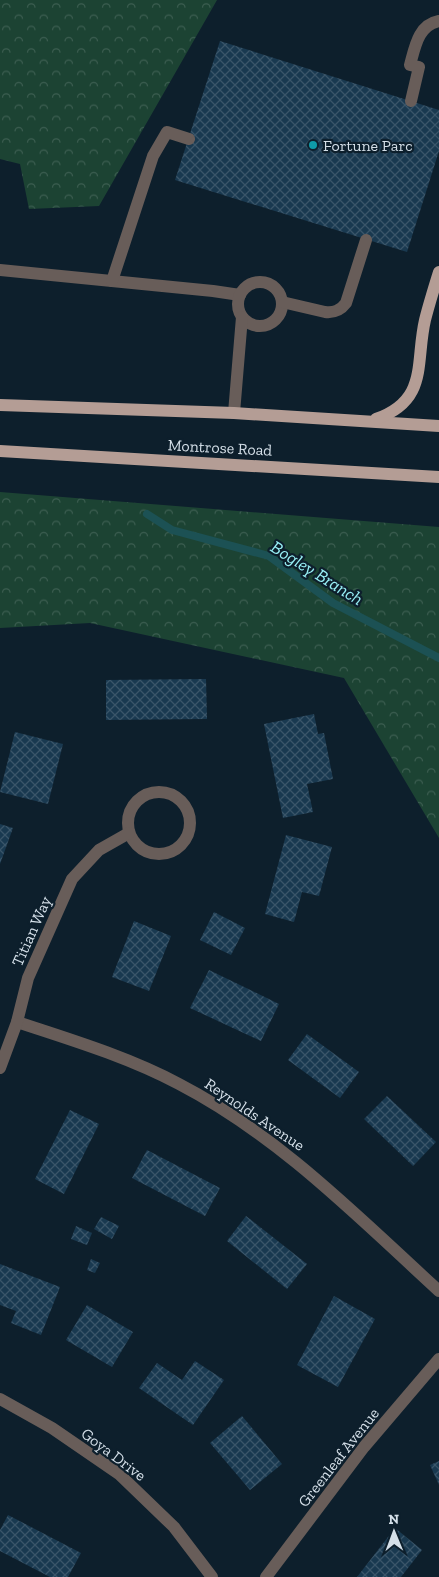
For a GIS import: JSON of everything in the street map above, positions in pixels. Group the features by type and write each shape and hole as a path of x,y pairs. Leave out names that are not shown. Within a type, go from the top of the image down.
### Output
{"main road":[{"path":"372,421 392,414 411,394 417,381 425,321 439,272"},
{"name":"Montrose Road","path":"0,406 234,413 439,426"},
{"name":"Montrose Road","path":"0,451 439,477"}],"street":[{"path":"411,101 419,67 410,65 418,36 428,25 439,21"},
{"path":"112,281 153,156 167,132 189,139"},
{"path":"282,302 325,312 332,312 343,308 346,304 366,240"},
{"path":"0,270 240,295"},
{"path":"234,413 242,317 238,307 240,295 245,287 259,282 266,283 278,291 282,302 281,312 277,319 265,326 257,327 242,317"},
{"path":"150,793 170,793 185,804 190,814 191,823 185,842 169,853 149,853 134,841 129,833 128,823 134,804 141,797 150,793"},
{"name":"Titian Way","path":"0,1068 17,1022 28,978 72,879 99,850 129,833"},
{"name":"Reynolds Avenue","path":"17,1022 131,1062 179,1084 226,1111 264,1136 300,1164 439,1291"},
{"name":"Greenleaf Avenue","path":"266,1577 364,1447 439,1359"},
{"name":"Goya Drive","path":"0,1399 52,1428 119,1474 174,1527 212,1577"}],"green space":[{"path":"0,0 217,0 99,206 29,209 20,164 0,159"},
{"path":"0,492 439,527 439,838 344,678 90,623 0,628"}],"building":[{"name":"Fortune Parc","path":"220,41 439,110 439,151 407,252 175,180"},
{"path":"206,679 207,719 106,720 106,680"},
{"path":"314,714 318,734 324,733 333,779 307,784 313,812 283,818 264,724"},
{"path":"15,732 63,744 48,804 0,792"},
{"path":"0,824 13,828 0,864"},
{"path":"286,835 332,847 319,896 302,892 294,922 265,914"},
{"path":"214,912 245,928 231,955 200,940"},
{"path":"134,921 171,936 149,991 112,977"},
{"path":"209,970 279,1004 261,1041 190,1008"},
{"path":"307,1034 359,1072 340,1098 288,1060"},
{"path":"387,1096 436,1142 413,1166 364,1119"},
{"path":"70,1110 99,1124 64,1194 35,1179"},
{"path":"147,1150 220,1188 205,1216 132,1178"},
{"path":"246,1216 307,1264 287,1289 227,1241"},
{"path":"101,1217 119,1226 112,1239 94,1229"},
{"path":"76,1226 92,1233 87,1245 71,1239"},
{"path":"91,1259 100,1263 95,1273 87,1270"},
{"path":"0,1264 60,1287 41,1335 11,1323 16,1311 0,1305"},
{"path":"334,1296 375,1319 338,1387 297,1365"},
{"path":"87,1305 133,1332 112,1367 66,1340"},
{"path":"195,1361 224,1380 193,1425 139,1388 157,1363 182,1380"},
{"path":"242,1416 282,1464 250,1490 210,1443"},
{"path":"439,1461 439,1485 430,1465"},
{"path":"8,1515 81,1553 68,1577 50,1577 0,1551 0,1530"},
{"path":"395,1528 422,1550 401,1577 357,1577"}],"waterway":[{"name":"Bogley Branch","path":"147,514 172,530 269,556 333,603 439,658"}],"place":[{"name":"Fortune Parc","path":"313,145"}]}
